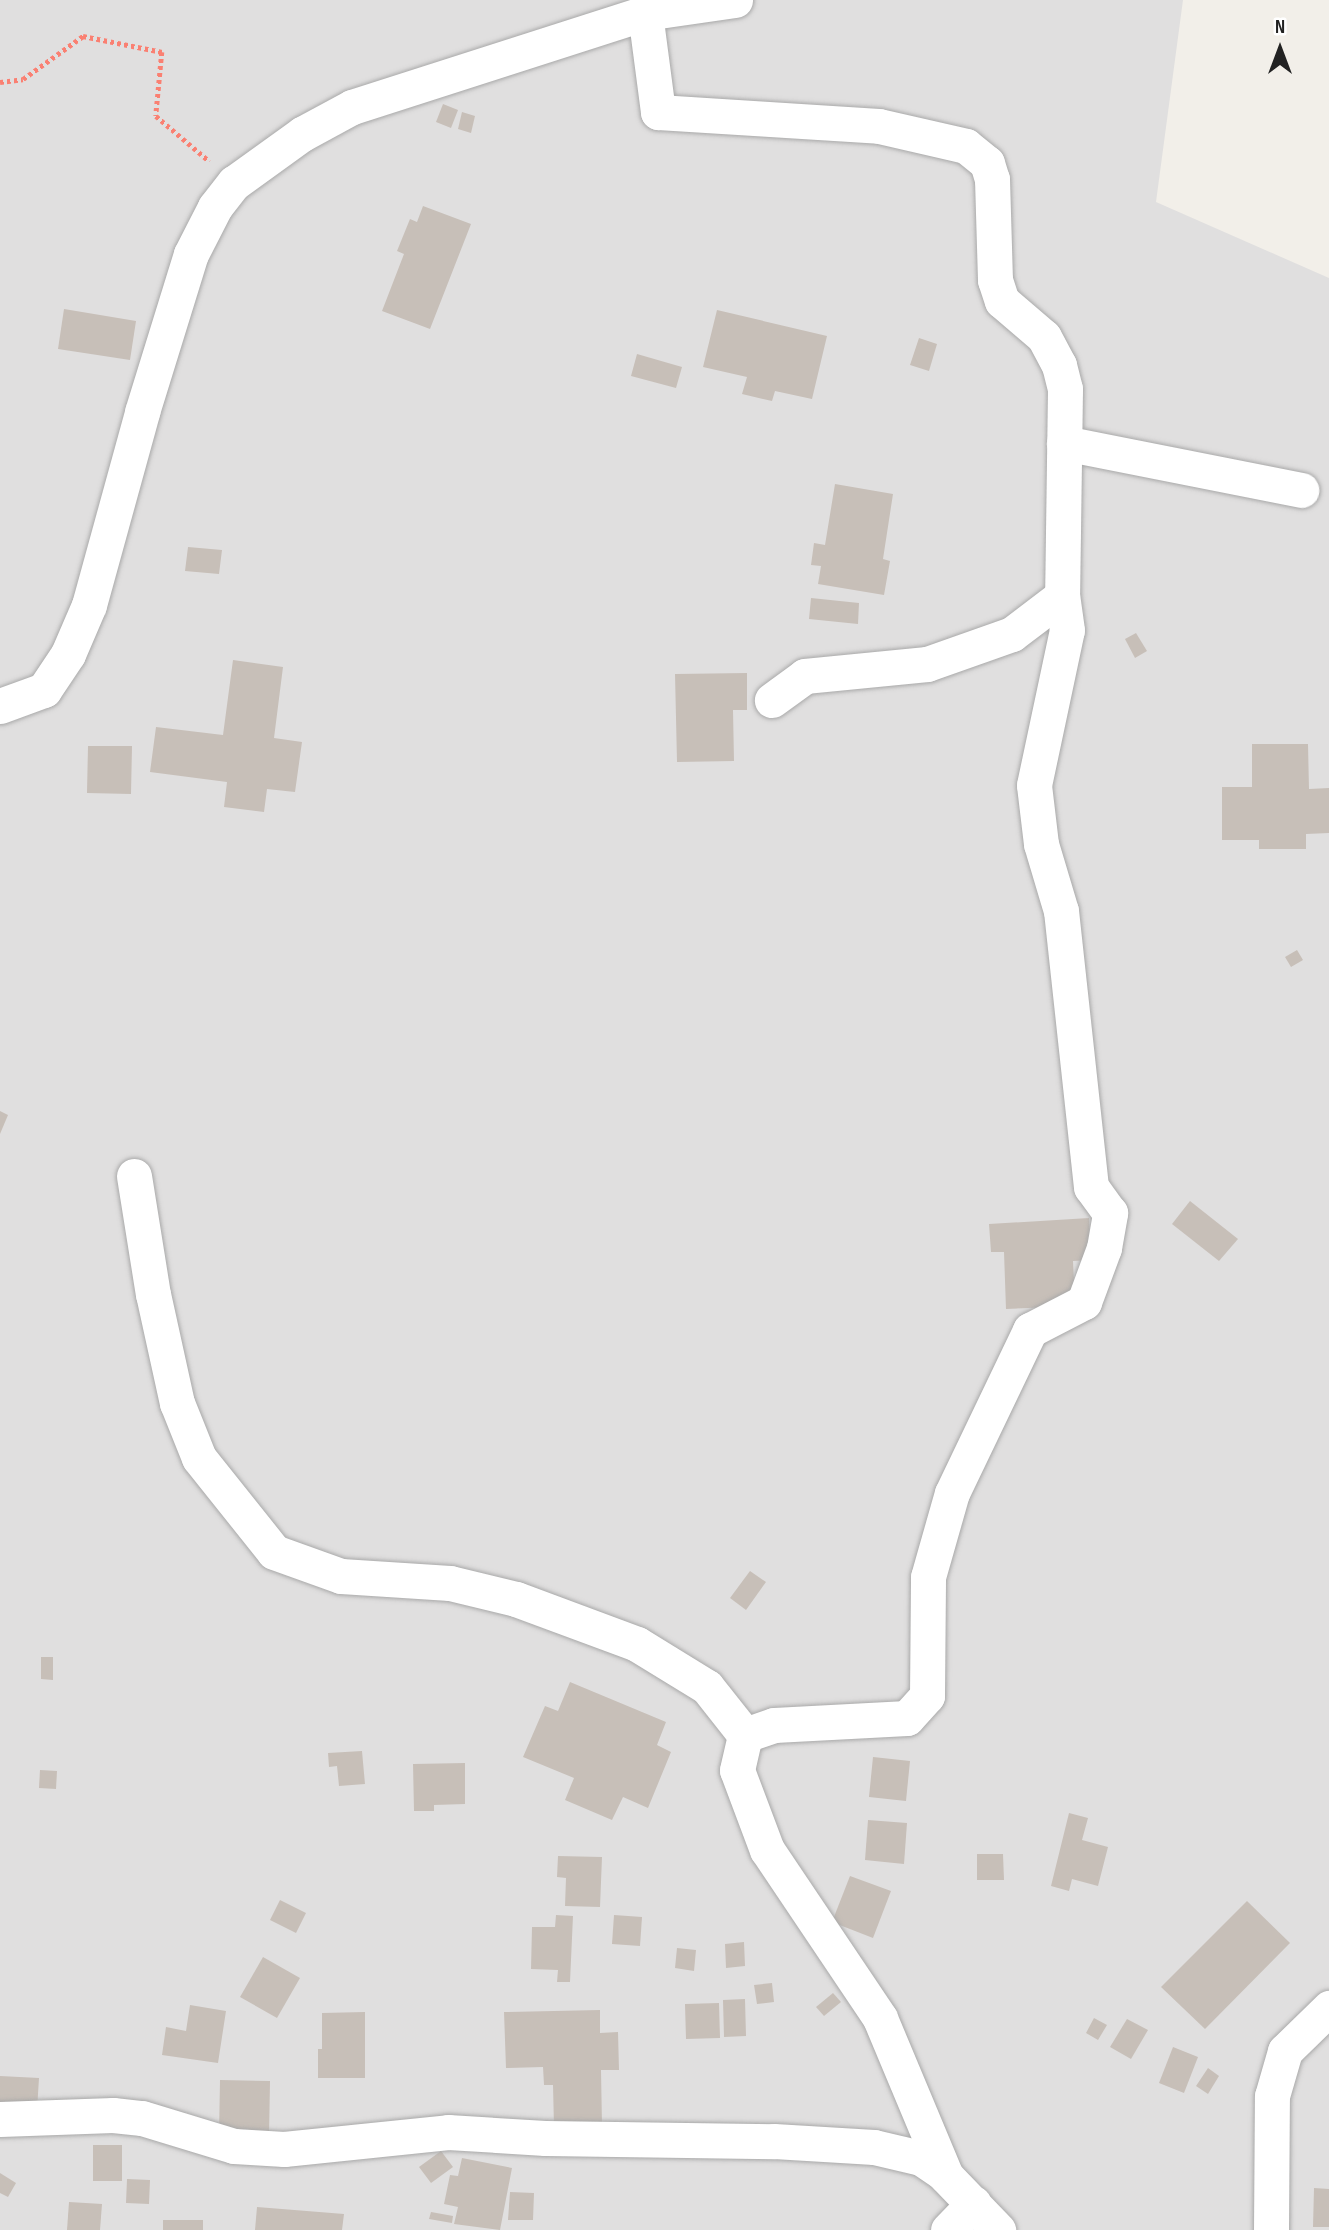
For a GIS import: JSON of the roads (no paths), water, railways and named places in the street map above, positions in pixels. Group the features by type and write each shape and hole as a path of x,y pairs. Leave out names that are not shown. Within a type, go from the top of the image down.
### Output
{"street":[{"path":"0,706 44,690 68,654 89,605 142,412 191,254 215,206 234,183 302,134 352,107 646,7 734,0"},
{"path":"646,7 658,111 879,126 966,146 987,163 992,179 995,280 1002,302 1044,337 1059,365 1066,389 1062,596 1067,630 1034,785 1041,844 1061,911 1091,1187 1110,1213 1104,1248 1084,1302 1030,1330 953,1493 928,1577 927,1696 907,1718 774,1726 745,1735"},
{"path":"1064,443 1301,490"},
{"path":"772,699 805,676 927,664 939,660 1012,634 1062,596"},
{"path":"134,1176 153,1294 177,1403 200,1458 274,1552 341,1576 450,1583 516,1600 637,1644 707,1687 745,1735"},
{"path":"745,1735 737,1770 767,1850 880,2018 946,2176"},
{"path":"1272,2230 1272,2096 1285,2051 1329,2007"},
{"path":"0,2119 132,2117 234,2146 284,2149 448,2132 545,2138 786,2141 898,2151 921,2158 946,2176 998,2230"},
{"path":"948,2230 974,2203"}]}
